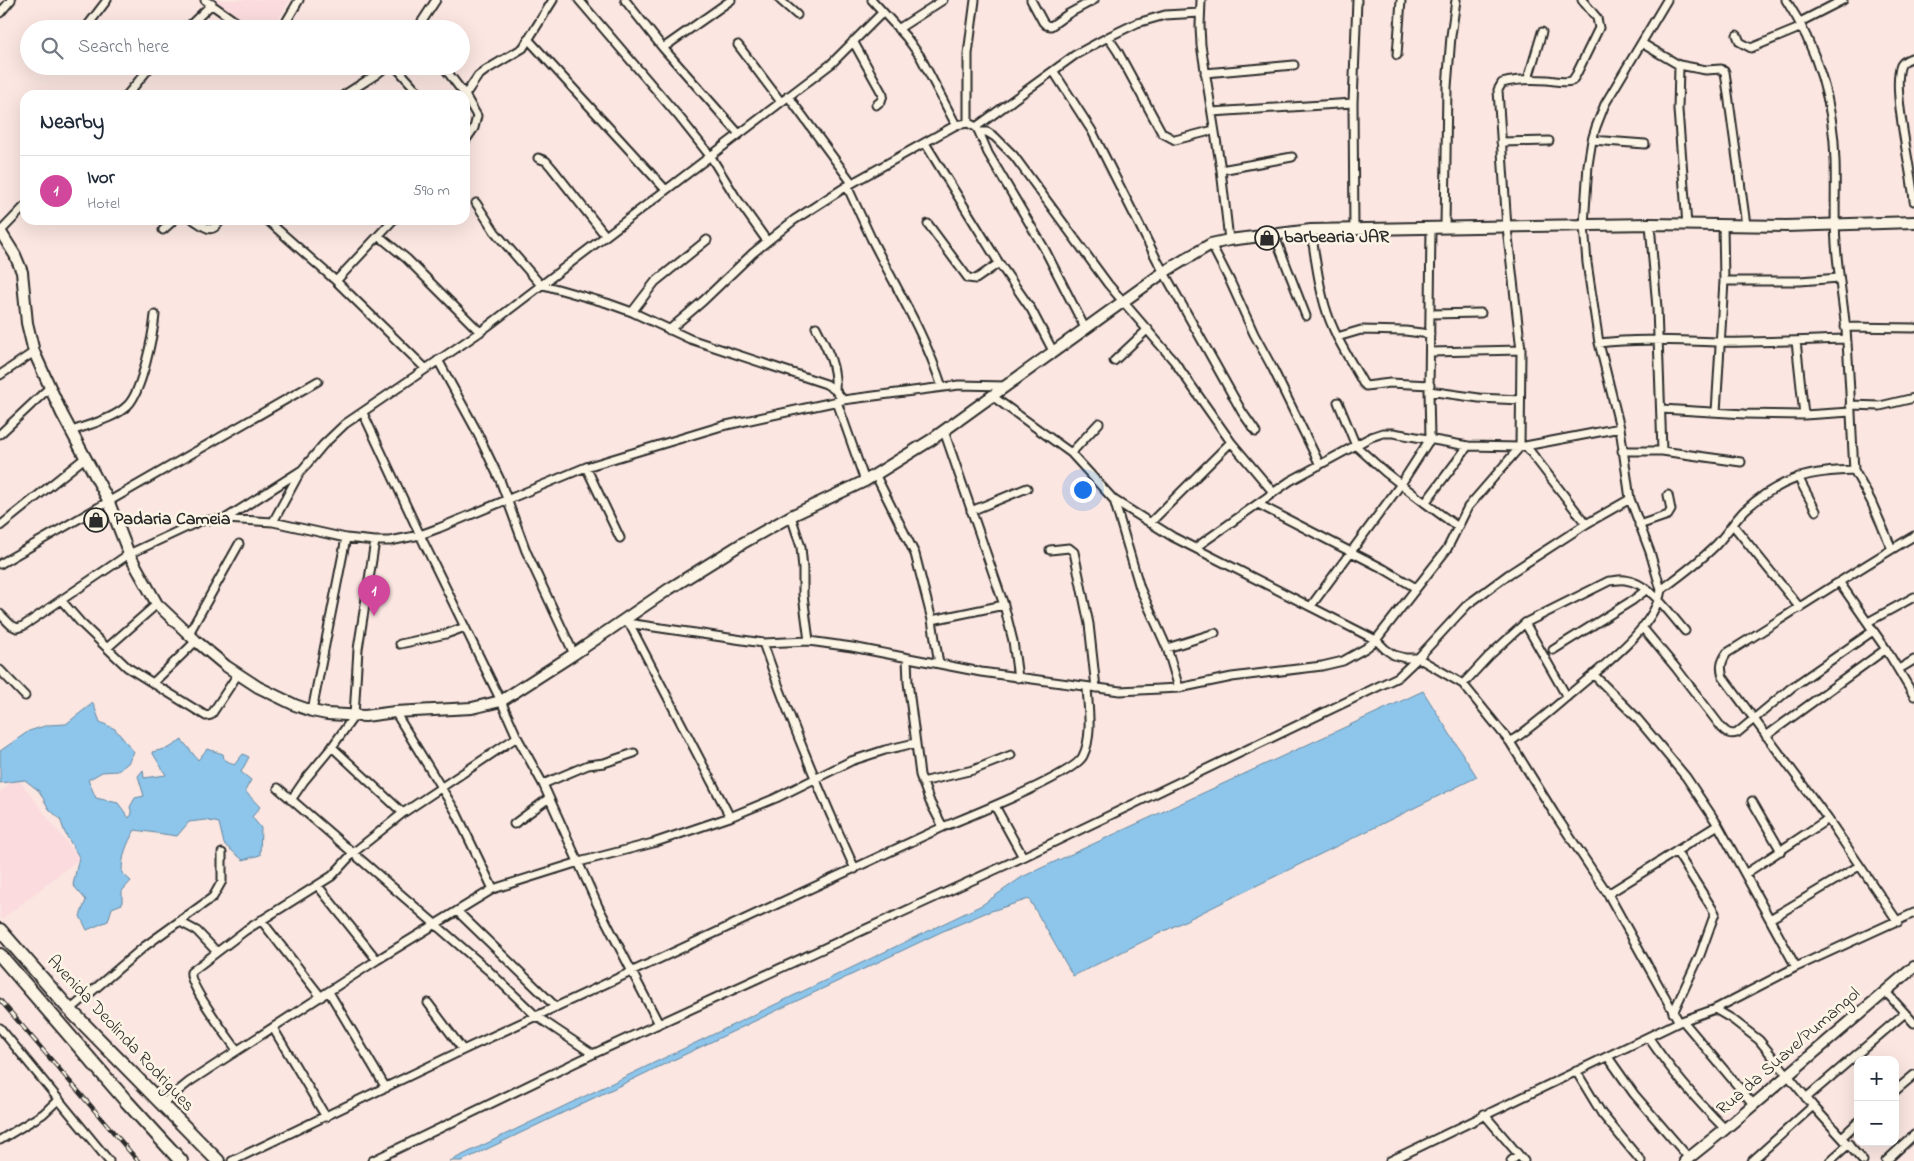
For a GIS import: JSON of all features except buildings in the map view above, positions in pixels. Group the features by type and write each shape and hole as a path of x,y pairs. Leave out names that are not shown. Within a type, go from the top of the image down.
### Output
{"highway":[{"name":"Avenida Deolinda Rodrigues","path":"0,930 70,1010 218,1161"},
{"name":"Avenida Deolinda Rodrigues","path":"0,955 127,1102 181,1161"}],"street":[{"path":"0,13 11,0"},
{"path":"91,20 107,0"},
{"path":"287,20 299,0"},
{"path":"423,20 436,0"},
{"path":"468,90 478,76 524,48 552,0"},
{"path":"579,0 711,156 735,196 767,241"},
{"path":"624,0 663,48 739,134"},
{"path":"663,48 731,0"},
{"path":"780,0 797,15"},
{"path":"872,0 920,56 956,125"},
{"path":"898,29 943,0"},
{"path":"968,123 968,54 975,0"},
{"path":"1031,0 1043,22 1051,26 1094,0"},
{"path":"1201,0 1200,13 1205,73 1221,170 1228,240"},
{"path":"1354,230 1353,103 1357,0"},
{"path":"1398,55 1401,0"},
{"path":"1445,227 1447,86 1456,0"},
{"path":"1582,0 1597,18 1599,28 1572,81 1512,80 1499,85 1497,96 1507,228 1521,350 1520,400 1523,446 1586,524"},
{"path":"1510,742 1543,719 1594,674 1642,627 1659,602 1661,590 1630,499 1620,428 1599,343 1587,263 1584,225 1588,165 1592,140 1605,104 1643,44 1667,0"},
{"path":"1786,0 1801,24 1822,78 1831,114 1835,159 1835,225 1846,339 1854,470 1871,501 1892,549"},
{"path":"1736,35 1740,42 1751,48 1801,24 1843,0"},
{"path":"193,20 208,2 233,20"},
{"path":"273,522 302,470 323,445 345,424 480,332 540,284 711,156 831,64 883,12"},
{"path":"978,130 1076,55 1108,38 1137,23 1165,15 1200,13"},
{"path":"1528,79 1542,32"},
{"path":"1108,38 1162,133 1168,138 1182,139 1214,130"},
{"path":"528,39 665,189"},
{"path":"853,41 883,95 881,101 876,105"},
{"path":"1643,44 1679,65 1695,68 1721,68 1725,72 1746,225"},
{"path":"738,45 781,102"},
{"path":"1914,57 1904,61 1902,64 1898,89 1914,201"},
{"path":"1205,73 1294,65"},
{"path":"1679,65 1677,91 1687,225"},
{"path":"1054,72 1092,131 1164,272 1242,412 1256,432"},
{"path":"131,90 144,75"},
{"path":"352,90 375,75"},
{"path":"403,75 417,90"},
{"path":"450,75 461,90"},
{"path":"788,96 850,184 871,238 918,325 933,359 942,387"},
{"path":"1212,112 1353,103"},
{"path":"470,104 477,116 474,128 470,134"},
{"path":"669,330 704,301 767,241 794,220 850,184 956,125 968,123 978,130 987,132 995,137 1009,150 1122,302 1148,329 1174,361 1231,442 1273,492"},
{"path":"978,130 988,153 1044,248 1085,328"},
{"path":"1592,140 1645,144"},
{"path":"1501,142 1549,141"},
{"path":"925,143 999,263 1031,310 1053,351"},
{"path":"1221,170 1292,157"},
{"path":"538,158 546,161 605,235"},
{"path":"476,202 495,232 540,284 607,303 632,312 669,330 733,354 826,384 836,390"},
{"path":"20,211 0,231 15,255 22,272 27,324 34,352 108,500 129,554 157,604 192,638 258,687 312,711 354,716 472,708 501,701 625,623 743,543 791,516 865,481 944,432 1164,272 1211,244 1228,240 1311,230 1650,224 1786,226 1914,222"},
{"path":"928,224 968,278 976,279 999,263"},
{"path":"1650,224 1657,308 1662,452"},
{"path":"163,230 168,225"},
{"path":"203,225 212,230 218,225"},
{"path":"273,225 336,281 425,368"},
{"path":"336,281 389,225"},
{"path":"1716,412 1724,281 1724,225"},
{"path":"1311,606 1401,484 1430,439 1431,228"},
{"path":"1311,230 1317,270 1326,307 1337,337 1366,386 1390,382 1479,398 1520,400"},
{"path":"1274,234 1306,316"},
{"path":"379,236 407,259 480,332"},
{"path":"632,312 655,282 707,240"},
{"path":"1211,244 1320,465"},
{"path":"1724,281 1776,282 1839,278"},
{"path":"1430,314 1481,312"},
{"path":"72,431 115,414 129,404 138,389 153,332 155,315"},
{"path":"816,327 832,358 836,390 865,481"},
{"path":"1845,327 1914,328"},
{"path":"1114,361 1148,329"},
{"path":"1337,337 1361,330 1405,331 1430,334"},
{"path":"1599,343 1620,340 1658,339 1720,342 1846,339"},
{"path":"1796,341 1804,415"},
{"path":"1430,352 1521,350"},
{"path":"0,375 34,352"},
{"path":"438,360 475,428 500,480 526,551 574,654"},
{"path":"0,564 108,500 318,381"},
{"path":"0,614 17,628 32,621 129,554 200,521 224,519 273,522 346,538 390,541 420,535 439,528 586,467 722,426 840,401 942,387 1006,386"},
{"path":"0,434 50,387"},
{"path":"992,396 1071,453 1114,500 1150,523 1194,548 1376,640 1394,655 1404,658 1418,658 1463,684 1510,742 1608,894 1673,1013 1753,1104"},
{"path":"1661,409 1804,415 1850,408 1880,406 1914,398"},
{"path":"1338,402 1356,446 1385,472 1458,527"},
{"path":"363,413 517,737 543,784 598,906 659,1024"},
{"path":"1071,453 1099,423"},
{"path":"1194,548 1273,492 1320,465 1383,433 1393,433 1468,446 1523,446 1620,428"},
{"path":"944,432 1004,605 1013,641 1018,678"},
{"path":"1150,523 1231,442"},
{"path":"1425,503 1468,446"},
{"path":"625,623 763,643 809,641 852,647 907,659 1018,678 1120,691 1179,688 1232,677 1322,666 1343,661 1376,640 1447,549 1468,506 1523,446"},
{"path":"1622,451 1662,452 1741,462"},
{"path":"0,526 86,457"},
{"path":"586,467 620,538"},
{"path":"224,519 302,470"},
{"path":"1661,590 1686,572 1715,545 1744,511 1779,485 1798,477 1854,470"},
{"path":"875,474 915,554 932,620 938,664"},
{"path":"1798,477 1816,511"},
{"path":"971,511 1027,488"},
{"path":"1639,525 1668,516 1671,510 1668,496"},
{"path":"372,1161 593,1054 1023,857 1398,677 1467,605 1509,574 1586,524 1630,499"},
{"path":"1114,500 1140,588 1167,648 1179,688"},
{"path":"1258,504 1416,588"},
{"path":"791,516 801,547 803,595 809,641"},
{"path":"1733,525 1800,608"},
{"path":"1898,922 1828,819 1723,678 1720,670 1727,653 1840,583 1860,568 1914,536"},
{"path":"312,711 346,538"},
{"path":"291,800 354,716 358,649 375,541"},
{"path":"154,682 192,638 239,544"},
{"path":"1050,550 1069,548 1074,552 1089,624 1096,688"},
{"path":"1463,684 1489,656 1525,623 1609,581 1623,579 1634,582 1659,602 1684,631"},
{"path":"1840,583 1886,649 1914,696"},
{"path":"1553,650 1646,590"},
{"path":"1868,622 1914,597"},
{"path":"61,600 81,623 127,667 209,717 238,674"},
{"path":"107,648 157,604"},
{"path":"932,620 1004,605"},
{"path":"625,623 730,817"},
{"path":"1525,623 1567,697"},
{"path":"400,644 446,634 465,627"},
{"path":"1642,627 1728,733 1737,733 1791,688 1873,631"},
{"path":"1167,648 1216,633"},
{"path":"763,643 782,699 814,778 855,868"},
{"path":"1766,736 1886,649"},
{"path":"907,659 915,743 922,782 943,827"},
{"path":"1899,669 1914,660"},
{"path":"0,670 25,696"},
{"path":"1594,674 1636,717 1686,776 1718,825 1796,967"},
{"path":"232,1161 463,1050 943,827 995,806 1049,780 1082,759 1086,750 1088,736 1088,687"},
{"path":"395,712 459,818 493,889"},
{"path":"237,1050 204,1001 190,975 191,972 261,920 332,876 353,854 403,813 517,737"},
{"path":"162,1104 189,1082 237,1050 434,924 493,889 579,862 653,843 730,817 776,798 851,761 915,743"},
{"path":"332,747 403,813"},
{"path":"543,784 588,765 604,764 634,752"},
{"path":"922,782 973,770 1011,755"},
{"path":"278,788 488,970 536,1016 593,1054"},
{"path":"514,824 549,798"},
{"path":"1752,801 1780,851"},
{"path":"995,806 1023,857"},
{"path":"1745,874 1828,819"},
{"path":"1608,894 1718,825"},
{"path":"1673,1013 1700,955 1715,913 1676,851"},
{"path":"70,1010 145,946 213,897 222,881 222,853"},
{"path":"1770,919 1859,866"},
{"path":"318,886 377,960"},
{"path":"457,911 556,1007"},
{"path":"1390,1161 1484,1114 1715,1008 1796,967 1898,922 1914,913"},
{"path":"261,920 321,997"},
{"path":"180,922 197,931 217,952"},
{"name":"Rua da Suave/Pumangol","path":"1687,1159 1725,1129 1914,967"},
{"path":"1886,990 1914,1023"},
{"path":"329,992 386,1088"},
{"path":"428,1003 463,1050"},
{"path":"1715,1008 1759,1040 1806,1098 1863,1161"},
{"path":"1806,1098 1905,1013"},
{"path":"0,1028 109,1161"},
{"path":"273,1028 326,1117"},
{"path":"1649,1038 1664,1062 1725,1129"},
{"path":"1608,1057 1634,1094 1687,1159"},
{"path":"1576,1071 1602,1114 1641,1161"},
{"path":"1899,1087 1914,1074"},
{"path":"0,1140 43,1114 59,1100"},
{"path":"1752,1161 1813,1106"},
{"path":"1484,1114 1524,1161"},
{"path":"1842,1137 1854,1126"},
{"path":"1886,1161 1914,1135"},
{"path":"1830,1161 1849,1144"},
{"path":"1511,1161 1518,1155"}],"shaded area":[{"path":"210,0 290,0 278,20 237,20"},
{"path":"17,777 79,859 2,919 0,918 0,792"}],"water":[{"path":"1423,691 1477,777 1073,976 1029,899 985,913 941,932 462,1161 450,1161 982,905 1022,877"},
{"path":"93,703 100,722 115,729 134,752 128,763 118,771 102,772 88,780 96,798 118,803 129,818 132,814 130,807 135,798 144,796 138,776 143,770 144,778 166,775 152,752 169,748 182,740 198,760 207,749 223,754 224,759 234,765 243,754 249,757 241,772 251,780 245,791 260,807 252,817 261,828 260,855 243,860 224,844 219,823 205,820 189,822 177,836 135,830 127,846 123,861 122,873 131,881 122,891 122,904 112,908 108,921 87,930 80,916 86,900 73,885 79,857 65,833 60,819 49,809 39,791 25,780 0,783 0,751 29,731 48,725 66,724"}],"railway":[{"path":"0,1000 138,1161"}],"place":[{"name":"barbearia JAR","path":"1267,238"},
{"name":"Padaria Cameia","path":"96,520"},
{"name":"Ivor","path":"374,616"}]}
